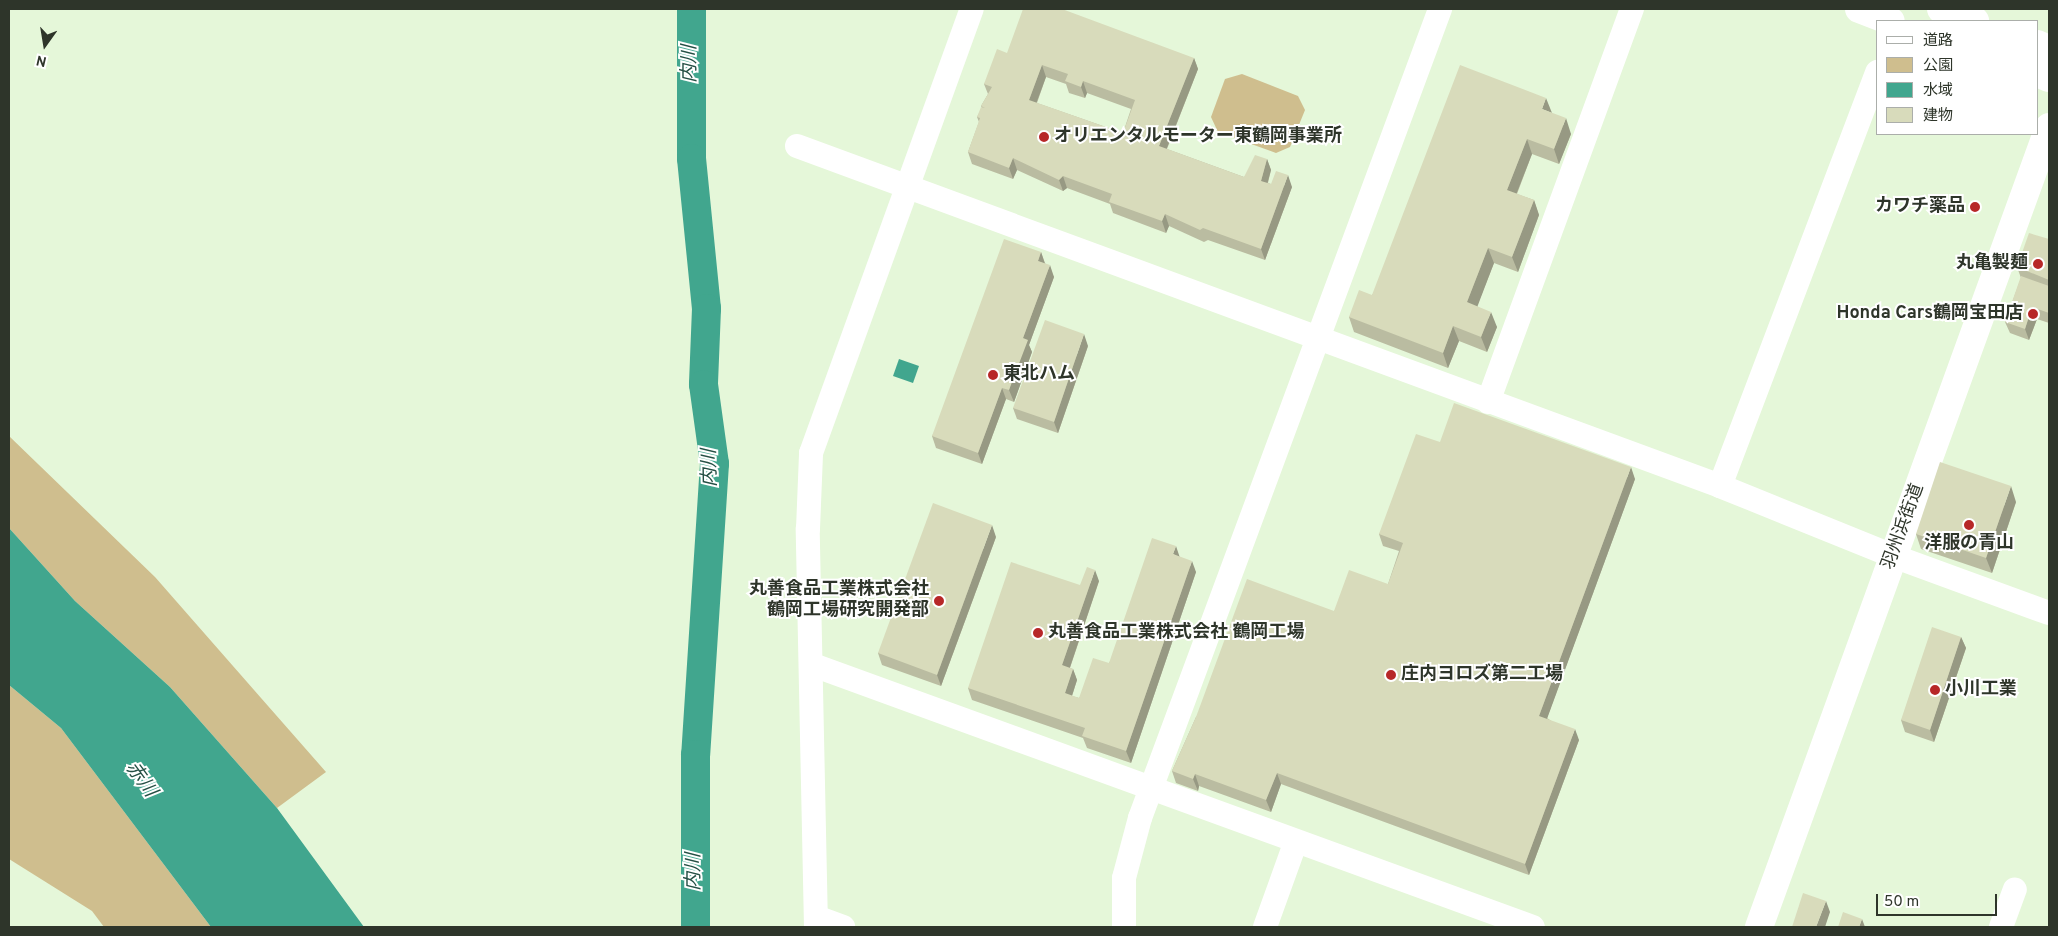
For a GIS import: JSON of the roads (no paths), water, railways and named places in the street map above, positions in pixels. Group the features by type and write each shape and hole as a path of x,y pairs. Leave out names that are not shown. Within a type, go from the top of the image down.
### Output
{"main road":[{"path":"1859,9 1888,20"},
{"path":"1941,9 1972,20"},
{"name":"羽州浜街道","path":"1759,927 2049,127"}],"street":[{"path":"843,927 816,922 813,665 808,529 811,453 972,9"},
{"path":"1124,927 1124,878 1151,788 1440,9"},
{"path":"1488,402 1632,9"},
{"path":"1720,486 1876,75"},
{"path":"797,146 1316,340 1720,486 1894,556 2049,613"},
{"path":"813,665 1533,927"},
{"path":"1265,927 1296,840"},
{"path":"2001,927 2015,889"}],"water":[{"path":"899,359 919,366 913,383 893,376"},
{"name":"赤川","path":"9,528 75,601 170,687 277,808 364,927 211,927 61,728 9,685"}],"waterway":[{"name":"内川","path":"691,9 691,158 706,308 703,384 714,463 695,754 695,927"}],"place":[{"name":"オリエンタルモーター東鶴岡事業所","path":"1044,137"},
{"name":"カワチ薬品","path":"1975,207"},
{"name":"丸亀製麺","path":"2038,264"},
{"name":"Honda Cars鶴岡宝田店","path":"2033,314"},
{"name":"東北ハム","path":"993,375"},
{"name":"洋服の青山","path":"1969,525"},
{"name":"丸善食品工業株式会社 鶴岡工場研究開発部","path":"939,601"},
{"name":"丸善食品工業株式会社 鶴岡工場","path":"1038,633"},
{"name":"庄内ヨロズ第二工場","path":"1391,675"},
{"name":"小川工業","path":"1935,690"}]}
